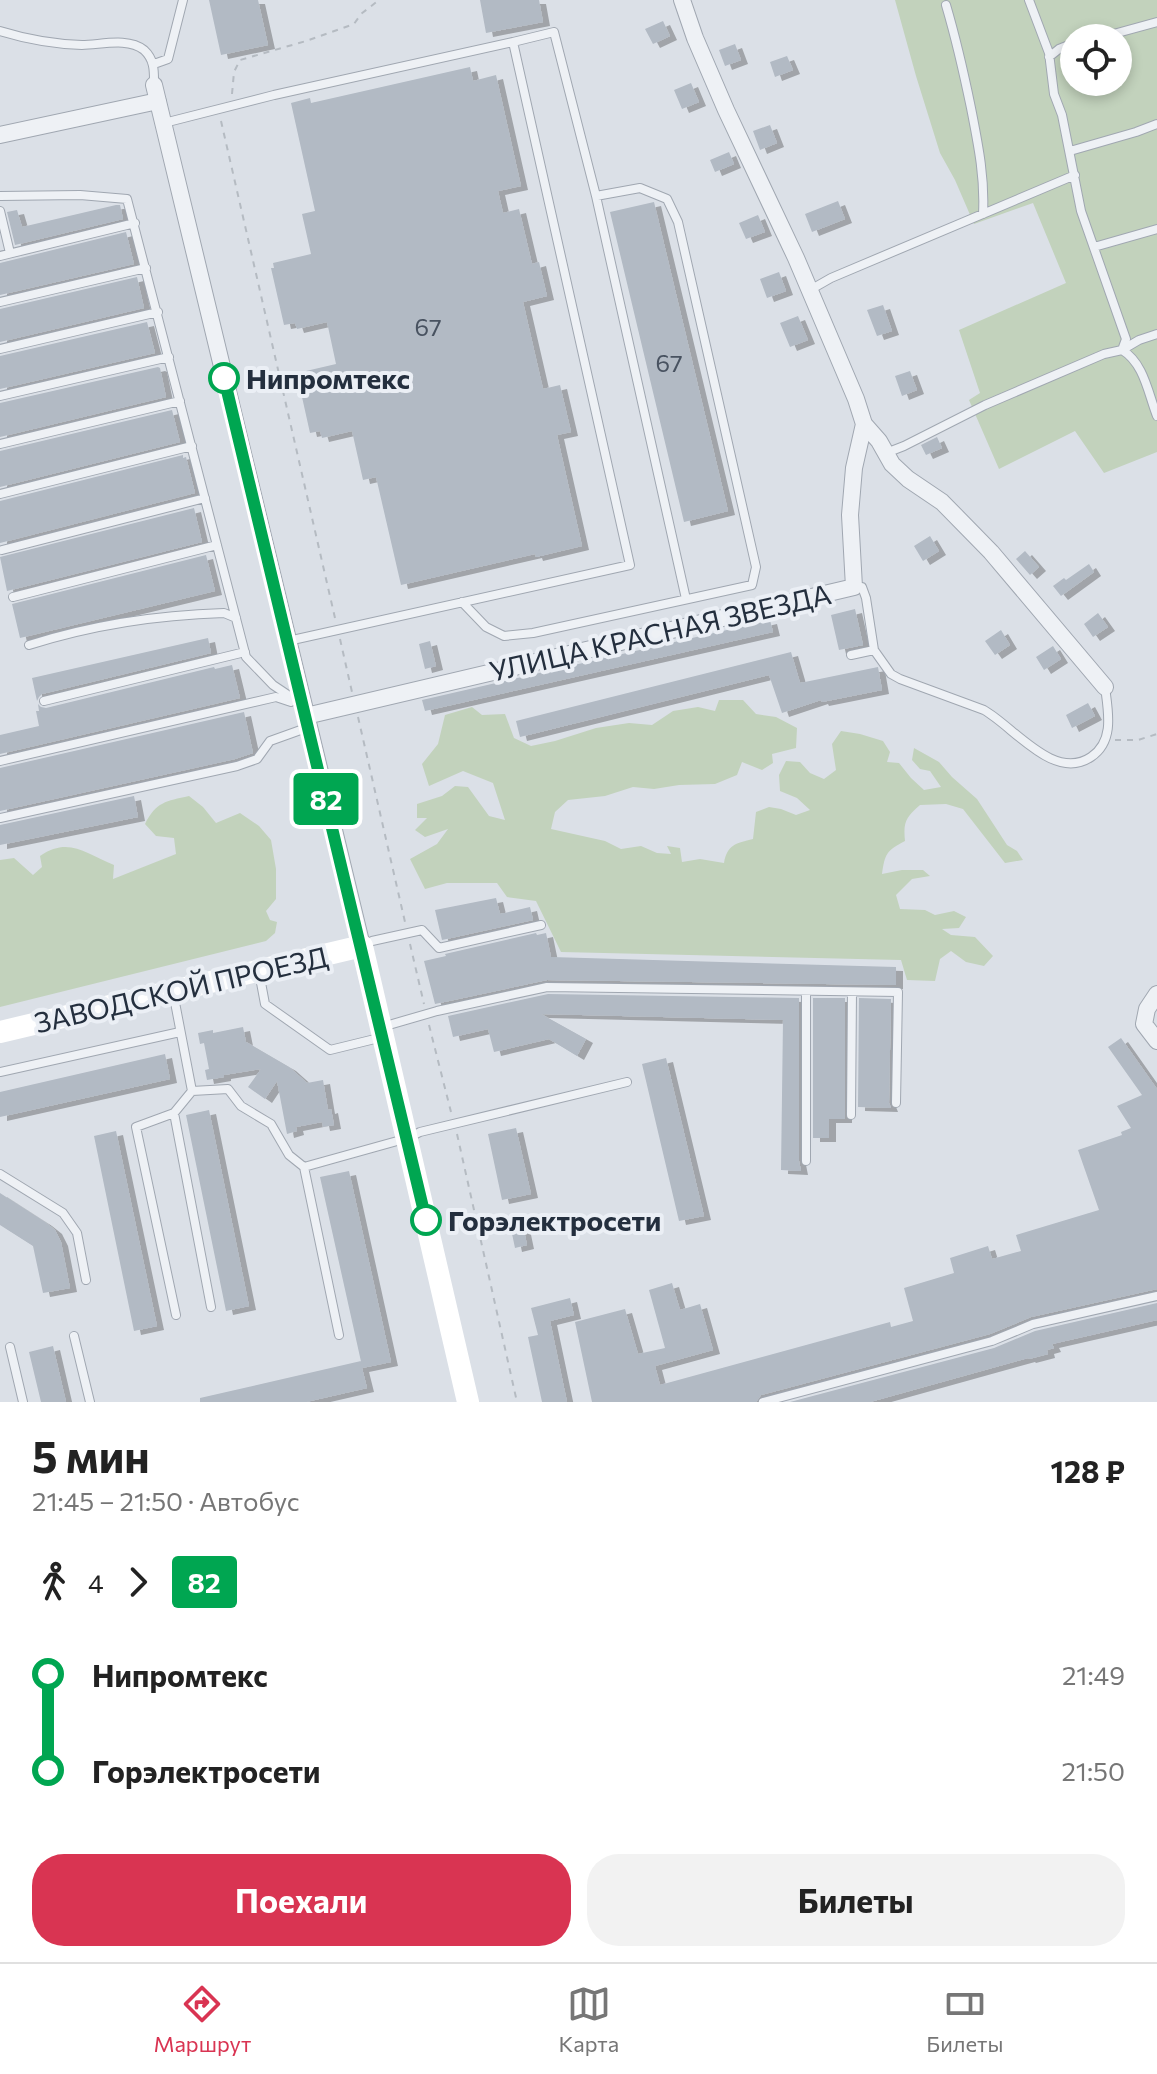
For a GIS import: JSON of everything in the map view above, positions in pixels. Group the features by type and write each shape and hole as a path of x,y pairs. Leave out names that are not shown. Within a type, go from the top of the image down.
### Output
{"main road":[{"name":"ЗАВОДСКОЙ ПРОЕЗД","path":"0,1032 362,946"},
{"path":"362,946 468,1402"}],"street":[{"path":"682,0 695,38 809,290 864,424 879,441 892,464 942,502 991,552 1105,687"},
{"path":"0,135 156,93 362,946"},
{"name":"УЛИЦА КРАСНАЯ ЗВЕЗДА","path":"306,716 854,587 850,515 854,468 864,424"},
{"path":"1157,994 1147,1009 1144,1024 1157,1041"}],"lane":[{"path":"154,64 168,59 183,0"},
{"path":"1029,0 1049,57 1054,94 1062,115 1081,211 1126,339 1122,350"},
{"path":"946,5 959,50 982,164 985,189 983,214"},
{"path":"1132,29 1157,22"},
{"path":"0,31 21,38 81,45 128,43 143,49 154,64 156,93"},
{"path":"163,123 554,32 596,196 686,599"},
{"path":"288,641 630,565 513,42"},
{"path":"1049,57 1060,49"},
{"path":"1070,151 1157,124"},
{"path":"809,290 1075,175"},
{"path":"462,602 486,627 504,636 533,633 752,585 756,567 678,222 667,199 640,188 596,196"},
{"path":"0,196 80,195 127,199 246,657 306,716"},
{"path":"0,211 10,253"},
{"path":"0,256 135,223"},
{"path":"1094,247 1157,229"},
{"path":"0,302 146,268"},
{"path":"0,349 158,312"},
{"path":"886,453 998,399 1157,334"},
{"path":"1122,350 1137,363 1157,416"},
{"path":"0,396 169,357"},
{"path":"0,444 180,401"},
{"path":"0,494 192,446"},
{"path":"2,550 205,498"},
{"path":"13,597 217,545"},
{"path":"854,587 862,587 874,650 891,674 984,710 1034,749 1060,763 1087,760 1096,754 1108,730 1105,687"},
{"path":"29,645 81,629 141,619 224,613 236,618"},
{"path":"851,655 874,650"},
{"path":"44,701 245,652"},
{"path":"0,761 276,697 306,716"},
{"path":"0,818 237,766 257,759 270,741 306,716"},
{"path":"362,946 422,930 439,948 541,925"},
{"path":"258,971 265,1004 330,1050 427,1014 547,987 898,992 896,1103"},
{"path":"806,991 806,1161"},
{"path":"172,992 192,1091"},
{"path":"851,1115 852,992"},
{"path":"0,1072 180,1032"},
{"path":"304,1167 420,1132 627,1082"},
{"path":"176,1315 136,1127 174,1113 192,1091 228,1089 241,1106 271,1124 289,1155 304,1167 339,1335"},
{"path":"174,1113 211,1307"},
{"path":"0,1174 63,1213 77,1233 86,1280"},
{"path":"763,1402 992,1341 1033,1324 1157,1296"},
{"path":"74,1336 90,1402"},
{"path":"10,1347 23,1402"}],"path":[{"path":"231,105 234,72 240,60 354,24 379,0"},
{"path":"218,109 517,1402"},
{"path":"1104,739 1138,740 1157,734"}],"green space":[{"path":"895,0 1157,0 1157,452 1104,473 1075,431 999,469 969,400 980,393 959,330 1066,283 1033,203 974,224 940,153"},
{"path":"719,700 743,700 756,714 776,717 797,728 796,748 772,754 773,763 762,770 742,762 737,775 715,784 654,789 633,787 605,796 568,800 555,812 551,829 605,841 621,849 641,846 657,853 671,854 667,846 680,848 682,862 700,859 724,863 727,852 733,846 753,839 756,812 769,807 796,815 810,810 797,798 780,791 779,775 786,761 800,762 810,773 824,779 836,770 832,744 841,731 860,734 883,741 890,752 887,762 899,763 924,790 941,787 930,771 920,769 912,760 914,748 939,762 977,799 1007,845 1017,851 1023,860 1005,863 963,809 946,804 920,805 906,820 905,841 886,857 882,874 923,870 930,876 912,879 896,895 900,909 925,910 935,915 954,911 966,917 959,928 942,929 951,935 975,937 993,956 984,966 966,962 951,951 940,959 935,981 907,980 901,960 561,952 536,901 507,897 497,883 447,883 425,889 410,859 437,844 448,829 425,837 415,830 427,818 417,818 417,804 442,796 455,786 468,787 489,816 505,820 493,783 463,771 429,786 422,764 438,744 445,715 472,707 482,715 505,714 514,738 531,746 596,728 629,723 652,725 673,711 698,707 715,711"},
{"path":"189,796 216,823 240,813 259,826 271,840 276,869 276,899 266,911 270,920 277,922 275,933 266,941 0,1007 0,860 14,858 33,875 42,867 40,856 50,850 69,847 114,865 113,879 176,854 174,838 156,836 145,824 162,804"}],"building":[{"path":"209,0 258,0 268,45 221,55"},
{"path":"480,0 539,0 543,22 486,33"},
{"path":"663,21 670,36 653,44 645,29"},
{"path":"735,44 741,60 725,66 719,50"},
{"path":"787,56 793,70 775,77 770,62"},
{"path":"470,67 473,81 496,75 521,186 498,191 503,213 519,209 532,264 539,262 547,296 523,302 543,389 560,385 571,432 557,435 582,546 401,585 376,477 363,480 352,431 322,438 320,431 310,433 298,379 307,376 306,371 336,364 327,322 297,329 295,323 284,325 271,268 274,268 273,263 311,254 302,214 315,211 291,103 310,98 311,103"},
{"path":"691,83 699,102 682,109 674,90"},
{"path":"770,125 777,143 760,150 753,131"},
{"path":"729,152 734,164 715,172 710,160"},
{"path":"838,201 845,219 812,232 805,214"},
{"path":"654,202 728,511 684,522 610,212"},
{"path":"120,205 123,219 15,245 7,212 17,210 22,227"},
{"path":"758,215 765,232 746,239 739,223"},
{"path":"126,232 134,264 0,295 0,263"},
{"path":"779,272 786,291 767,298 760,279"},
{"path":"137,277 144,308 0,342 0,309"},
{"path":"883,305 892,331 877,336 867,310"},
{"path":"798,316 808,340 790,347 780,323"},
{"path":"147,322 155,353 0,389 0,356"},
{"path":"158,367 166,397 0,437 0,403"},
{"path":"910,371 917,390 902,396 895,376"},
{"path":"172,410 180,442 0,487 0,451"},
{"path":"937,437 942,448 926,455 921,445"},
{"path":"183,455 195,493 0,543 0,501"},
{"path":"194,508 202,542 7,591 0,557"},
{"path":"930,536 939,551 923,561 914,546"},
{"path":"1025,551 1039,567 1030,575 1016,559"},
{"path":"206,555 215,591 20,638 12,604"},
{"path":"1089,564 1094,572 1061,596 1053,586"},
{"path":"855,609 863,645 839,650 831,615"},
{"path":"1098,613 1108,627 1093,637 1084,624"},
{"path":"770,620 773,632 425,711 422,700"},
{"path":"1001,630 1010,645 995,655 985,641"},
{"path":"208,638 211,653 42,694 37,701 32,678"},
{"path":"430,641 436,666 425,669 419,644"},
{"path":"1053,646 1061,659 1044,670 1036,657"},
{"path":"791,652 800,683 878,667 882,690 821,700 782,713 769,675 520,737 516,721"},
{"path":"232,665 240,698 0,754 0,735 39,726 38,704 46,708"},
{"path":"1088,703 1095,716 1072,728 1066,715"},
{"path":"244,712 253,753 0,811 0,768"},
{"path":"134,796 138,817 0,845 0,825"},
{"path":"496,898 500,914 530,907 533,920 442,940 435,910"},
{"path":"546,933 551,957 896,967 896,985 547,980 435,1004 424,961"},
{"path":"548,994 799,998 801,1171 781,1170 783,1020 541,1014 586,1039 577,1056 549,1039 494,1052 488,1029 453,1037 448,1016"},
{"path":"813,998 845,998 845,1119 829,1119 829,1138 813,1138"},
{"path":"859,998 891,999 891,1108 858,1107"},
{"path":"243,1027 246,1042 289,1067 307,1083 323,1080 334,1125 323,1127 322,1122 296,1127 297,1131 287,1134 277,1081 265,1099 248,1087 261,1069 207,1080 205,1070 209,1069 204,1043 200,1044 198,1033"},
{"path":"1121,1038 1157,1089 1157,1289 1031,1317 990,1334 761,1395 756,1402 592,1402 575,1322 625,1309 638,1354 665,1348 649,1290 672,1283 680,1310 700,1304 713,1350 655,1366 660,1385 890,1322 891,1327 913,1321 904,1288 954,1273 950,1258 988,1246 992,1259 1021,1251 1016,1235 1099,1210 1078,1150 1122,1135 1121,1132 1131,1128 1117,1106 1142,1095 1108,1047"},
{"path":"165,1054 170,1079 0,1117 0,1092"},
{"path":"666,1058 704,1216 679,1221 642,1064"},
{"path":"209,1110 249,1306 226,1311 186,1115"},
{"path":"516,1128 531,1194 502,1200 488,1134"},
{"path":"116,1131 157,1326 134,1331 94,1136"},
{"path":"349,1171 391,1362 362,1368 367,1388 306,1402 200,1402 200,1398 361,1361 320,1177"},
{"path":"0,1193 55,1230 61,1242 70,1288 43,1293 33,1246 0,1225"},
{"path":"523,1226 527,1245 515,1248 511,1229"},
{"path":"570,1298 574,1315 550,1321 567,1402 542,1402 528,1337 538,1335 531,1308"},
{"path":"1157,1303 1157,1320 1052,1344 1054,1348 1047,1350 1048,1354 870,1402 790,1402 994,1348 1035,1331"},
{"path":"53,1346 66,1402 41,1402 29,1352"}],"bus line":[{"name":"82","path":"224,378 426,1220"}],"place":[{"name":"Нипромтекс","path":"224,378"},
{"name":"Горэлектросети","path":"426,1220"}]}
